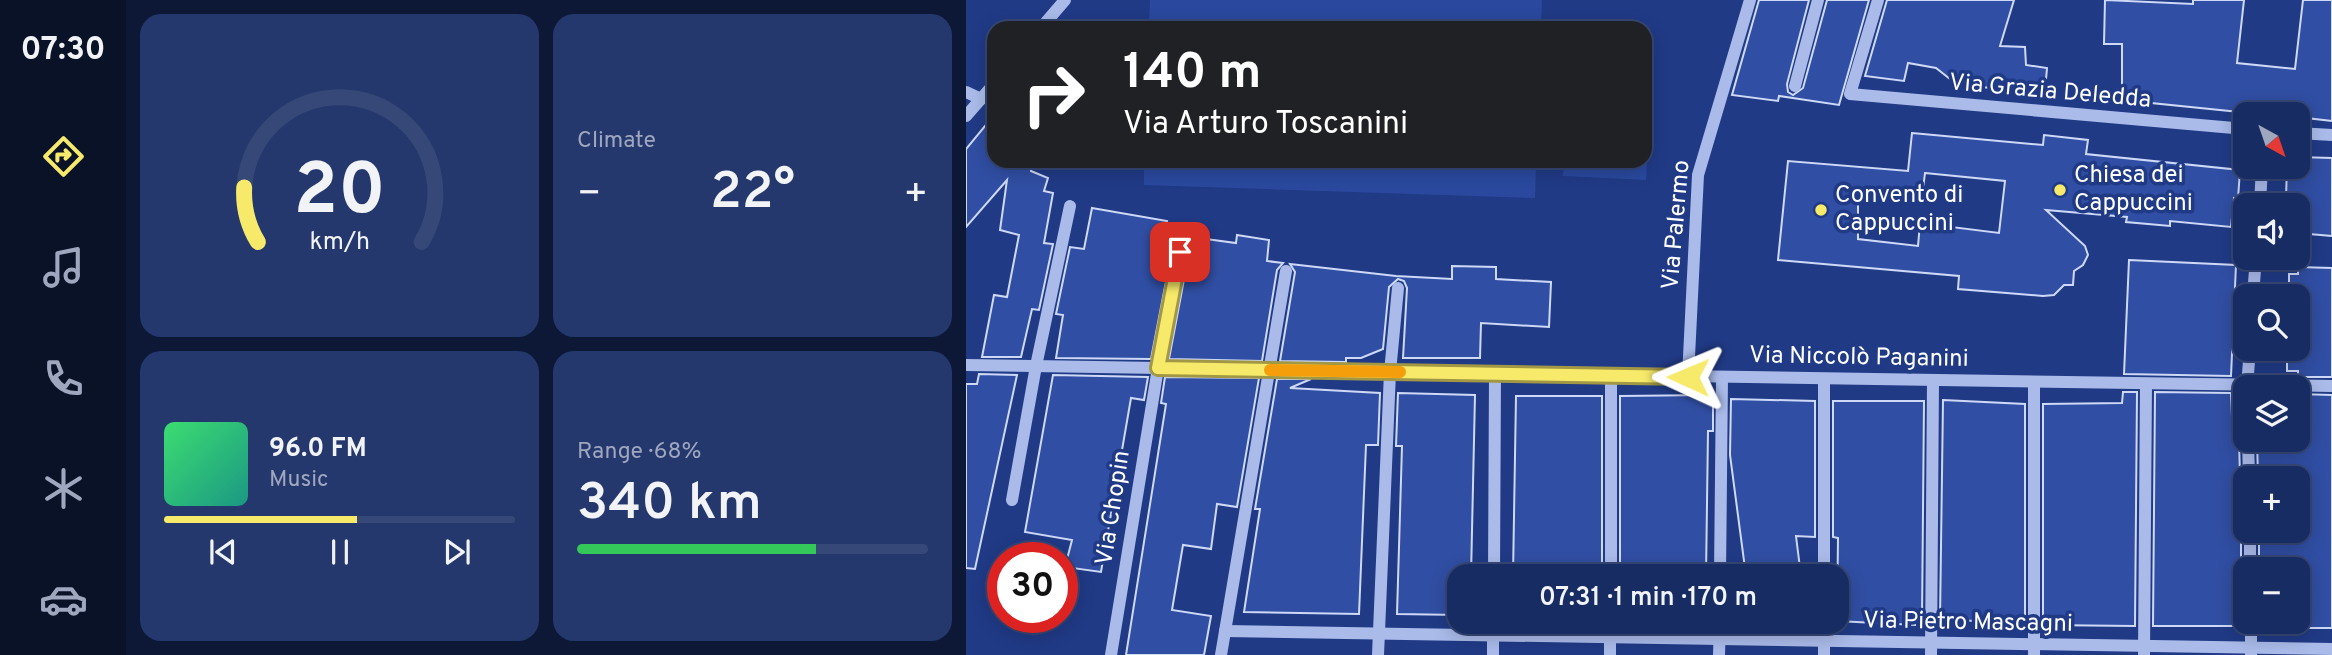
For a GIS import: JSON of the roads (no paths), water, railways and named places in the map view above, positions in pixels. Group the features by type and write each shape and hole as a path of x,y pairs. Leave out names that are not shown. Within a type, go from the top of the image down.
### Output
{"street":[{"path":"1047,21 1065,0"},
{"name":"Via Palermo","path":"1688,377 1699,176 1749,0"},
{"path":"1795,86 1818,0"},
{"name":"Via Grazia Deledda","path":"1878,0 1850,94 2233,128"},
{"path":"966,92 981,99"},
{"path":"966,116 987,92"},
{"path":"2310,134 2332,135"},
{"path":"1012,500 1036,366 1070,206"},
{"name":"Via Chopin","path":"1111,655 1158,368 1185,229"},
{"path":"1222,655 1286,271"},
{"path":"1378,655 1390,372 1398,288"},
{"name":"Via Niccolò Paganini","path":"966,365 2233,386"},
{"path":"1494,564 1495,374"},
{"path":"1611,375 1611,564"},
{"path":"1720,564 1722,377"},
{"path":"1824,379 1825,564"},
{"path":"1931,649 1933,380"},
{"path":"2034,382 2034,650"},
{"path":"2144,651 2146,384"},
{"name":"Via Niccolò Paganini","path":"2310,386 2332,386"},
{"name":"Via Pietro Mascagni","path":"1226,631 1825,641 1931,649 2251,652 2332,649"},
{"path":"1610,634 1610,655"},
{"path":"1719,655 1720,634"},
{"path":"1824,655 1825,634"},
{"path":"2251,634 2251,652"},
{"path":"1493,636 1493,655"}],"place":[{"name":"Chiesa dei Cappuccini","path":"2060,190"},
{"name":"Convento di Cappuccini","path":"1821,210"}]}
